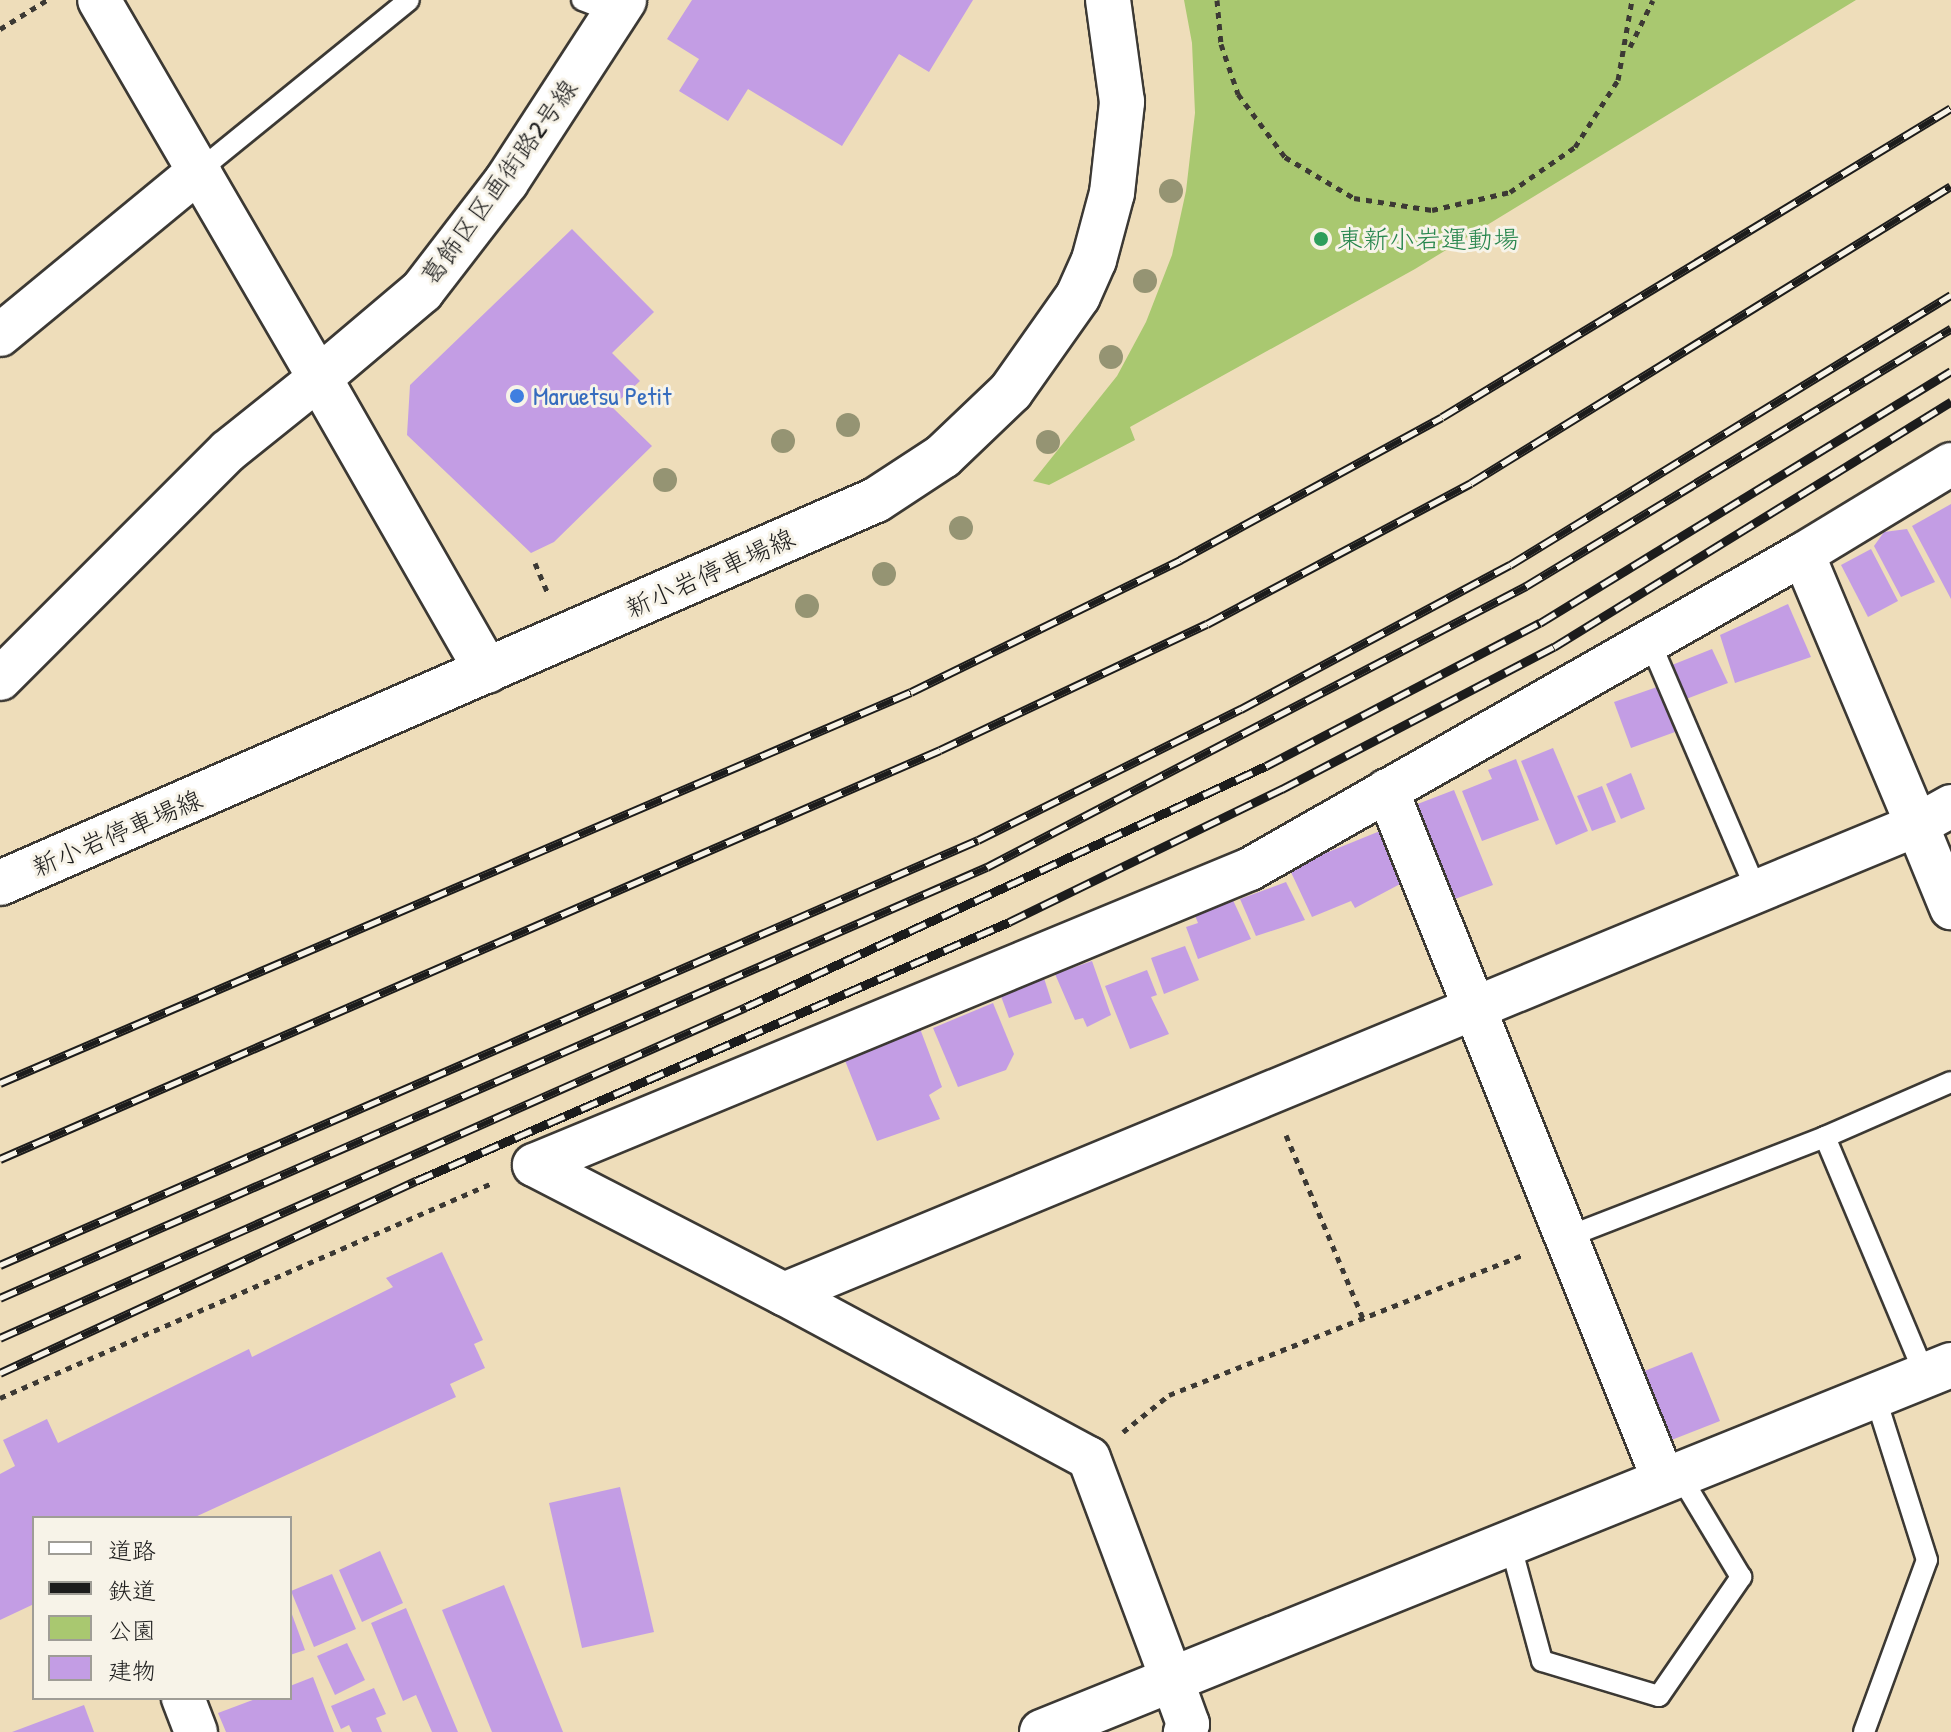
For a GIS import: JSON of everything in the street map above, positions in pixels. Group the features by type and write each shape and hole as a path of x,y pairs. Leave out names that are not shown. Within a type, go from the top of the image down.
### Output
{"street":[{"path":"99,0 487,671"},
{"name":"新小岩停車場線","path":"0,883 876,500 943,456 1011,391 1078,296 1103,231 1122,102 1108,0"},
{"name":"葛飾区区画街路2号線","path":"319,378 422,291 506,182 607,4"},
{"path":"0,335 200,170"},
{"path":"0,679 228,451 319,378"},
{"path":"534,1165 1250,869 1803,554 1951,464"},
{"path":"1803,554 1934,816 1951,908"},
{"path":"1387,790 1567,1237 1671,1478"},
{"path":"784,1294 1934,816"},
{"path":"534,1165 784,1294 1089,1458 1172,1680 1194,1729"},
{"path":"1042,1732 1938,1370"},
{"path":"184,1700 196,1732"}],"lane":[{"path":"200,170 409,0"},
{"path":"1650,642 1757,892"},
{"path":"1567,1237 1825,1137 1951,1082"},
{"path":"1825,1137 1938,1370"},
{"path":"1864,1732 1927,1560 1875,1396"},
{"path":"1510,1543 1542,1661 1659,1696 1741,1577 1671,1478"}],"path":[{"path":"0,29 47,0"},
{"path":"1217,0 1227,70 1267,138 1329,188 1406,210 1485,201 1555,165 1591,127 1653,0"},
{"path":"1626,55 1632,0"},
{"path":"535,563 549,594"},
{"path":"1269,1093 1363,1318"},
{"path":"0,1398 534,1165"},
{"path":"1121,1433 1169,1395 1567,1237"}],"green space":[{"name":"東新小岩運動場","path":"1184,0 1856,0 1415,269 1130,427 1135,440 1049,485 1033,481 1117,376 1146,322 1172,255 1186,191 1195,113 1192,43"}],"building":[{"path":"692,0 973,0 929,72 899,54 842,146 748,89 728,121 679,91 699,59 667,39"},
{"name":"Maruetsu Petit","path":"572,229 654,312 612,353 640,381 612,407 652,446 554,542 531,553 407,435 410,385"},
{"path":"1951,504 1951,599 1912,526"},
{"path":"1907,529 1935,582 1901,597 1874,546 1884,532"},
{"path":"1871,549 1898,601 1868,617 1841,565"},
{"path":"1788,604 1811,657 1735,683 1720,635"},
{"path":"1712,649 1728,683 1681,701 1667,667"},
{"path":"1657,687 1675,732 1631,748 1614,702"},
{"path":"1553,748 1588,831 1556,845 1521,761"},
{"path":"1516,759 1539,820 1482,841 1462,791 1492,779 1488,770"},
{"path":"1631,773 1645,809 1621,819 1606,784"},
{"path":"1602,786 1616,822 1592,831 1577,796"},
{"path":"1454,790 1493,885 1447,902 1430,861 1438,860 1415,805"},
{"path":"1380,831 1402,883 1355,908 1351,901 1312,917 1289,868"},
{"path":"1286,882 1305,920 1256,936 1240,899"},
{"path":"1232,898 1251,939 1198,959 1186,927 1198,923 1194,913"},
{"path":"1185,946 1199,980 1164,994 1151,958"},
{"path":"1092,961 1111,1015 1087,1027 1083,1018 1075,1020 1055,974"},
{"path":"1147,970 1157,995 1151,997 1169,1034 1130,1049 1105,986"},
{"path":"1042,972 1052,1003 1009,1018 998,988"},
{"path":"993,1003 1014,1054 1006,1070 958,1087 933,1028"},
{"path":"919,1026 942,1087 929,1095 940,1119 877,1141 844,1058"},
{"path":"442,1252 483,1340 474,1344 485,1368 450,1384 456,1397 197,1516 32,1516 32,1605 0,1620 0,1474 15,1466 3,1440 47,1419 58,1443 249,1349 252,1357 393,1287 386,1278"},
{"path":"1692,1352 1720,1421 1669,1441 1642,1372"},
{"path":"620,1487 654,1632 582,1648 549,1503"},
{"path":"380,1551 403,1603 362,1622 339,1570"},
{"path":"332,1574 356,1629 314,1647 292,1591"},
{"path":"504,1585 563,1732 492,1732 442,1610"},
{"path":"406,1608 458,1732 432,1732 416,1695 403,1701 371,1623"},
{"path":"292,1614 305,1650 292,1654"},
{"path":"347,1643 365,1680 335,1695 317,1656"},
{"path":"313,1677 334,1732 226,1732 218,1713 253,1700 292,1700 292,1685"},
{"path":"374,1688 386,1714 376,1718 382,1732 352,1732 349,1725 341,1729 331,1706"},
{"path":"84,1705 94,1732 12,1732"}],"railway":[{"path":"0,1083 911,692 1180,560 1442,417 1951,108"},
{"path":"0,1159 940,750 1207,624 1471,483 1951,186"},
{"path":"0,1265 978,840 1241,709 1510,565 1951,295"},
{"path":"0,1298 987,867 1526,586 1951,329"},
{"path":"0,1338 746,1007 1266,766 1540,623 1951,371"},
{"path":"0,1373 416,1181 1009,922 1282,789 1554,647 1951,402"}],"place":[{"name":"東新小岩運動場","path":"1321,239"},
{"name":"Maruetsu Petit","path":"517,396"}]}
